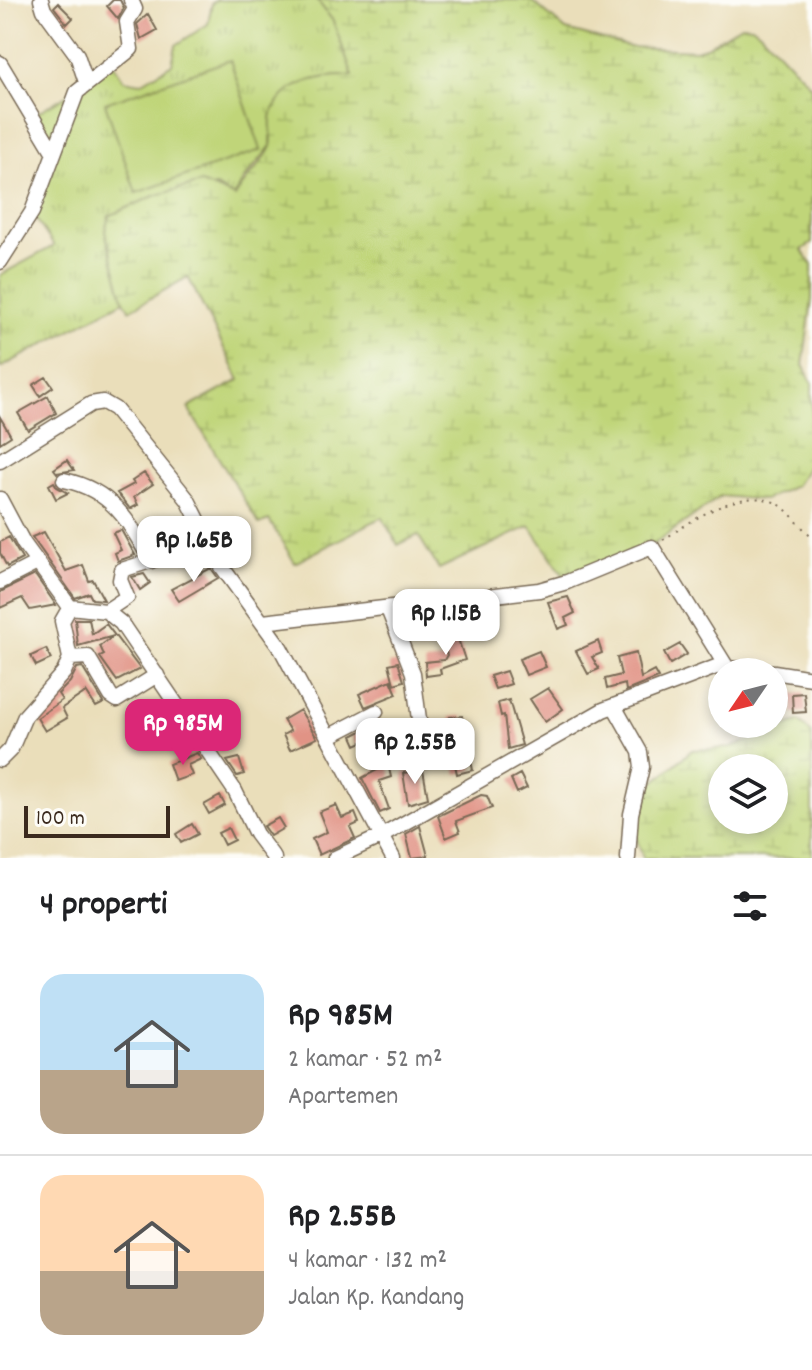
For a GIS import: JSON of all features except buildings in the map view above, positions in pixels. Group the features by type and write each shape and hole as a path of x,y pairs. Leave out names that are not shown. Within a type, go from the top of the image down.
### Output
{"street":[{"path":"41,0 77,55 86,82"},
{"path":"0,262 32,212 70,105 86,82 131,49 127,22 135,9 131,0"},
{"path":"0,63 54,153"},
{"path":"0,461 91,404 107,403 180,490 230,580 263,622 393,858"},
{"path":"64,480 96,490 115,504 151,561"},
{"path":"0,499 37,563 70,607 106,611 121,623 235,791 256,834 274,858"},
{"path":"106,611 127,597 120,580 122,570 174,552 205,532"},
{"path":"263,622 551,587 652,547 721,658"},
{"path":"0,582 37,563"},
{"path":"0,760 11,749 28,712 64,672 70,658 62,621 70,607"},
{"path":"388,609 413,673 422,743"},
{"path":"70,658 87,656 111,696 117,700 157,675"},
{"path":"335,858 382,836 614,706 708,669"},
{"path":"788,674 812,678"},
{"path":"614,706 640,752 642,767 631,814 628,858"},
{"path":"328,737 376,712"}],"path":[{"path":"652,547 706,511 743,501 774,502 812,536"}],"green space":[{"path":"216,0 317,0 333,21 354,76 326,77 307,83 272,114 271,146 243,180 234,197 214,186 105,231 124,301 0,368 0,275 54,246 32,213 49,153 33,115 72,92 84,73 112,62 124,80 141,83 172,64 176,45 208,24 212,3"},
{"path":"317,0 531,0 566,30 630,47 695,50 706,47 741,25 752,26 761,33 812,87 812,243 802,250 812,265 812,300 803,365 812,383 812,461 795,486 764,500 721,496 643,552 566,579 530,526 439,569 418,535 398,545 382,517 295,563 269,520 259,524 188,408 240,380 188,277 130,310 124,301 105,231 109,216 154,196 201,183 235,197 269,152 272,142 271,118 286,94 306,82 353,76 333,21"},
{"path":"230,60 261,150 136,193 105,103"},
{"path":"799,721 812,734 812,858 643,858 635,834 635,817 652,784 692,750 730,748 756,738 788,738 788,725"}]}
